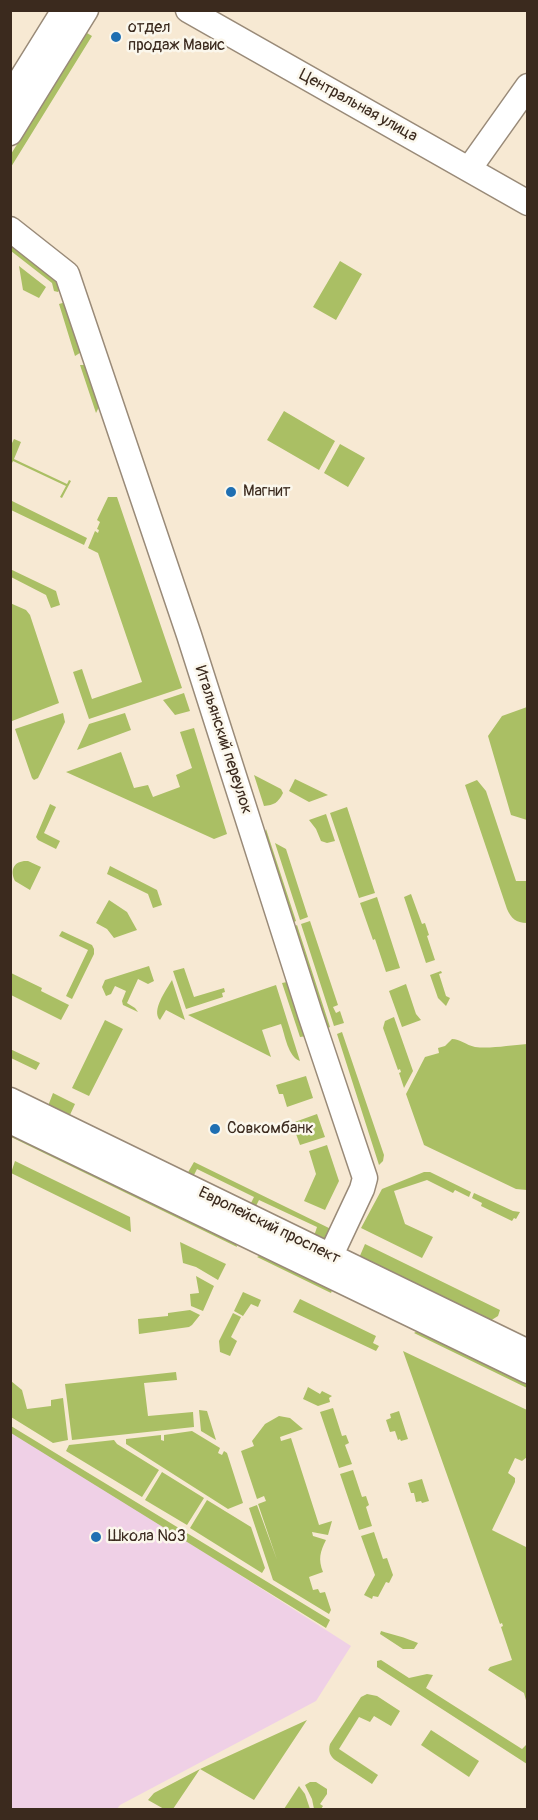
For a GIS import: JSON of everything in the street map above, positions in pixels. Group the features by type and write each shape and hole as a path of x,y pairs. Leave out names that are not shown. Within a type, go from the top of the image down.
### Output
{"street":[{"path":"10,97 64,10"},
{"path":"10,134 86,10"},
{"name":"Центральная улица","path":"188,10 528,203"},
{"path":"469,169 528,86"},
{"name":"Итальянский переулок","path":"10,229 67,274 189,635 365,1178 327,1264"},
{"name":"Европейский проспект","path":"10,1100 528,1371"},
{"name":"Европейский проспект","path":"10,1121 528,1352"}],"shaded area":[{"name":"Школа №3","path":"10,1428 351,1646 316,1701 120,1805 117,1809 11,1809"}],"green space":[{"path":"87,33 92,36 11,167 11,154"},
{"path":"10,242 53,275 61,287 58,292 54,291 52,283 11,251"},
{"path":"340,261 362,274 336,320 313,307"},
{"path":"19,266 46,287 39,298 23,290"},
{"path":"66,302 83,351 75,356 59,304"},
{"path":"80,365 88,365 100,405 96,413"},
{"path":"284,411 335,441 319,470 267,440"},
{"path":"14,439 21,442 14,459 67,484 69,480 71,481 62,498 60,497 66,486 13,461 11,465 11,445"},
{"path":"340,444 365,458 348,487 324,473"},
{"path":"108,497 117,497 182,688 89,719 73,672 82,669 92,699 142,682 98,553 88,548 95,531 98,533 100,522 97,520"},
{"path":"10,500 87,538 84,545 11,510"},
{"path":"10,569 56,591 60,605 51,608 46,595 11,577"},
{"path":"10,603 26,610 30,615 59,703 12,721"},
{"path":"184,693 190,711 175,715 163,700"},
{"path":"527,707 527,820 511,815 488,736 502,716"},
{"path":"63,713 65,722 38,778 34,780 15,729"},
{"path":"125,713 131,730 77,750 89,724"},
{"path":"194,728 227,834 214,839 66,772 121,752 134,788 148,785 153,797 180,787 176,775 192,768 180,732"},
{"path":"254,775 281,789 283,793 277,801 264,806"},
{"path":"295,779 328,795 309,802 289,791"},
{"path":"477,780 486,791 516,881 527,881 527,923 514,919 507,909 465,785"},
{"path":"50,804 56,807 44,833 60,841 56,849 36,837"},
{"path":"347,807 375,893 359,898 330,813"},
{"path":"326,814 335,841 327,843 321,841 309,820"},
{"path":"266,829 296,921 292,923 264,837"},
{"path":"275,843 286,849 308,917 300,920"},
{"path":"28,861 41,867 30,890 15,881 13,877 14,866"},
{"path":"110,866 157,890 162,905 153,908 148,894 107,874"},
{"path":"411,894 422,924 425,923 435,960 426,963 404,897"},
{"path":"377,897 400,968 386,972 360,903"},
{"path":"109,900 127,912 137,930 114,938 107,929 96,923"},
{"path":"310,921 338,1005 333,1007 336,1013 340,1011 344,1023 334,1026 301,924"},
{"path":"297,925 330,1027 326,1029 293,927"},
{"path":"62,931 92,945 94,949 94,954 72,999 66,996 88,950 59,936"},
{"path":"149,966 154,981 148,984 138,979 127,1003 138,1012 123,1005 122,1001 126,991 115,986 111,994 106,996 102,987 105,980"},
{"path":"184,968 194,997 224,988 223,997 186,1009 173,971"},
{"path":"441,971 442,973 439,974 446,996 450,998 446,1006 438,998 430,975"},
{"path":"11,973 42,988 41,991 69,1005 61,1020 11,995"},
{"path":"172,980 185,1020 166,1010 160,1020 158,1016 160,1000"},
{"path":"287,982 307,1036 300,1037 282,983"},
{"path":"406,984 416,1014 421,1020 402,1027 389,991"},
{"path":"276,985 300,1061 290,1050 281,1024 262,1030 271,1057 188,1015"},
{"path":"394,1017 413,1071 404,1088 399,1073 400,1069 398,1070 383,1028 385,1021"},
{"path":"105,1020 123,1029 89,1096 72,1088"},
{"path":"342,1032 384,1155 379,1165 337,1034"},
{"path":"452,1039 481,1047 527,1044 527,1190 516,1189 424,1145 406,1094 425,1057 439,1053 438,1048 445,1046"},
{"path":"10,1049 40,1063 36,1070 11,1058"},
{"path":"306,1076 313,1098 287,1107 283,1094 279,1094 276,1085"},
{"path":"53,1093 75,1104 69,1117 48,1106"},
{"path":"317,1114 325,1137 300,1145 292,1123"},
{"path":"10,1132 236,1243 237,1247 11,1137"},
{"path":"327,1145 339,1181 325,1210 304,1201 316,1174 309,1151"},
{"path":"15,1161 130,1217 131,1232 11,1173"},
{"path":"194,1162 333,1230 331,1235 323,1240 314,1236 317,1227 259,1200 255,1208 250,1205 254,1197 197,1169 193,1177 187,1174"},
{"path":"424,1172 430,1172 471,1192 469,1197 455,1190 453,1193 427,1180 394,1191 405,1224 433,1237 422,1258 361,1228 382,1189"},
{"path":"474,1193 520,1212 512,1221 481,1206 482,1203 472,1198"},
{"path":"180,1242 226,1264 218,1280 196,1267 183,1263"},
{"path":"365,1244 500,1310 498,1316 490,1321 359,1258"},
{"path":"263,1254 333,1288 331,1293 257,1257"},
{"path":"196,1276 214,1286 203,1311 191,1306 190,1294 199,1293"},
{"path":"243,1292 261,1300 258,1307 251,1304 243,1316 234,1311"},
{"path":"300,1299 376,1336 373,1343 379,1346 376,1351 293,1312"},
{"path":"190,1310 200,1315 189,1327 139,1334 138,1319 168,1316 168,1313"},
{"path":"233,1313 241,1317 231,1337 237,1341 230,1356 220,1352 219,1341"},
{"path":"419,1330 527,1383 527,1388 414,1333"},
{"path":"403,1351 527,1410 527,1457 522,1461 515,1458 508,1473 515,1478 515,1482 492,1530 527,1546 527,1704 524,1693 488,1670 490,1667 512,1660 501,1627 503,1626 502,1623 500,1624"},
{"path":"176,1372 177,1380 144,1383 148,1416 193,1412 194,1427 72,1440 65,1384"},
{"path":"11,1381 22,1390 27,1409 51,1406 51,1400 63,1398 68,1440 53,1443 11,1417"},
{"path":"308,1387 320,1394 322,1391 332,1396 329,1398 330,1402 318,1406 303,1399"},
{"path":"333,1408 342,1436 346,1435 349,1443 345,1445 352,1464 339,1468 320,1412"},
{"path":"199,1410 207,1411 216,1440 201,1431"},
{"path":"399,1411 408,1439 401,1441 398,1440 395,1431 390,1432 386,1420 391,1418 390,1414"},
{"path":"279,1416 290,1418 303,1429 280,1437 281,1441 291,1438 319,1525 332,1521 328,1535 312,1532 313,1536 326,1540 320,1556 323,1572 309,1577 313,1590 318,1589 320,1593 325,1592 331,1610 329,1614 273,1580 249,1508 257,1505 277,1560 258,1504 266,1501 264,1496 257,1499 241,1451 254,1446 252,1441 265,1424"},
{"path":"11,1426 330,1620 326,1628 11,1433"},
{"path":"192,1431 220,1448 218,1453 222,1455 224,1451 227,1453 243,1503 228,1509 126,1444 126,1439 161,1435 161,1440 164,1441 164,1435"},
{"path":"114,1440 159,1470 142,1497 66,1451 69,1445"},
{"path":"353,1470 362,1497 366,1496 369,1505 366,1507 372,1526 359,1530 340,1474"},
{"path":"162,1472 204,1498 187,1525 145,1500"},
{"path":"422,1479 429,1501 422,1503 421,1501 416,1502 408,1483"},
{"path":"207,1500 251,1527 265,1568 262,1573 190,1528"},
{"path":"374,1532 383,1559 387,1558 393,1575 389,1583 386,1582 378,1597 373,1596 372,1599 364,1595 375,1575 361,1536"},
{"path":"381,1631 418,1643 414,1649 403,1649 380,1634"},
{"path":"381,1660 409,1678 433,1675 426,1688 522,1749 527,1744 527,1764 377,1667 377,1661"},
{"path":"367,1694 377,1696 400,1711 391,1726 374,1716 370,1722 359,1717 339,1749 378,1775 372,1784 335,1760 329,1749 361,1697"},
{"path":"307,1720 254,1800 200,1769"},
{"path":"431,1730 479,1761 469,1777 421,1745"},
{"path":"200,1769 173,1809 164,1809 148,1800 154,1793"},
{"path":"316,1782 327,1789 327,1794 320,1804 323,1806 321,1809 314,1809 305,1785"},
{"path":"299,1786 305,1794 310,1809 284,1809"}],"place":[{"name":"отдел продаж Мавис","path":"116,37"},
{"name":"Магнит","path":"231,492"},
{"name":"Совкомбанк","path":"215,1129"},
{"name":"Школа №3","path":"96,1537"}]}
